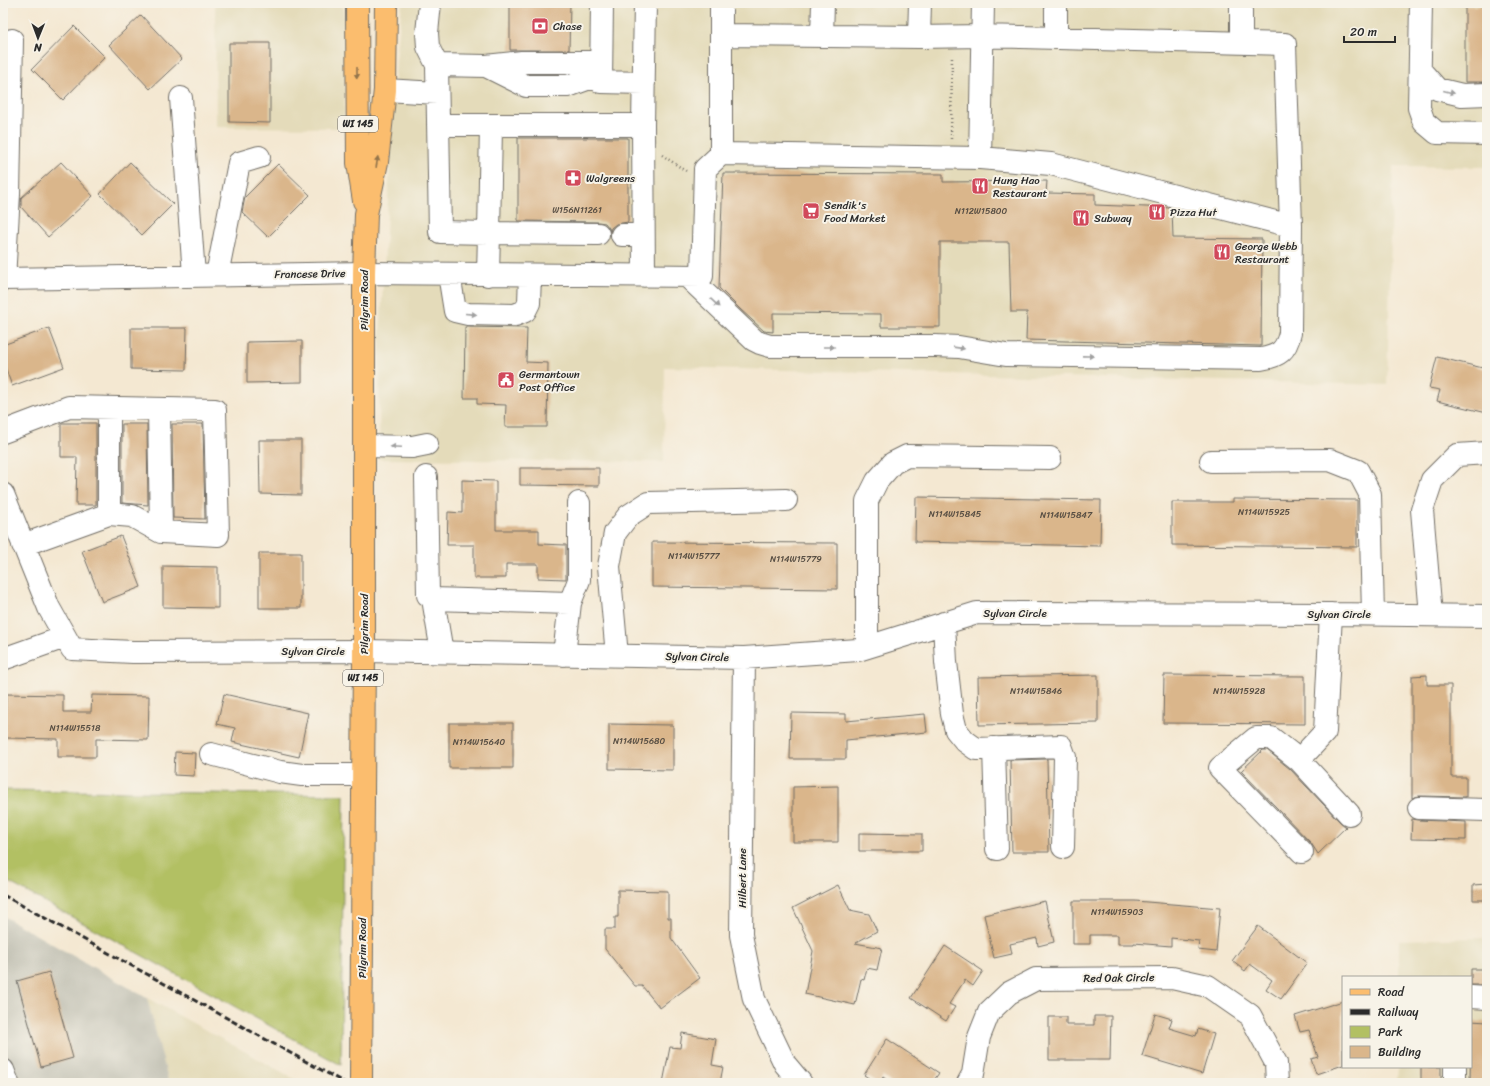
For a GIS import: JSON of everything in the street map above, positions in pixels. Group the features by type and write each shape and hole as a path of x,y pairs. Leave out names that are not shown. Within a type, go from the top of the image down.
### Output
{"main road":[{"name":"Pilgrim Road","path":"357,3 358,163 366,214"},
{"name":"Pilgrim Road","path":"361,1083 364,651 364,273 366,214 377,162 385,90 386,3"},
{"path":"357,34 386,34"}],"street":[{"path":"430,3 427,33 428,47 437,65 440,232 598,234"},
{"path":"602,3 598,69 601,82 644,83"},
{"path":"645,3 643,125 633,235 654,276"},
{"path":"721,3 721,154 980,158 1051,164 1291,226"},
{"path":"822,36 823,3"},
{"path":"919,37 920,3"},
{"path":"980,158 983,3"},
{"path":"1056,3 1056,38"},
{"path":"1241,3 1241,42"},
{"path":"1421,3 1419,108 1424,122 1437,133 1487,134"},
{"path":"686,276 754,340 770,346 935,346 959,347 988,353 1006,354 1261,359 1278,354 1283,350 1288,342 1290,333 1291,226 1285,44 982,36 919,37 721,35"},
{"path":"3,279 9,194 12,40"},
{"path":"496,71 521,54 598,69"},
{"path":"437,65 496,71 526,86 568,86 598,69"},
{"path":"1420,70 1437,89 1462,95 1487,94"},
{"path":"385,90 437,93"},
{"path":"181,98 194,275"},
{"path":"438,125 643,125"},
{"path":"488,275 491,126"},
{"name":"Francese Drive","path":"3,279 364,273 702,276 705,169 721,154"},
{"path":"217,275 239,163 258,157"},
{"path":"449,274 455,311 468,314 514,315 525,311 529,303 530,275"},
{"path":"3,432 69,407 215,410 218,535 161,532 132,516 109,514 24,544"},
{"path":"109,408 109,514"},
{"path":"159,409 161,532"},
{"path":"364,446 412,448 427,444"},
{"path":"1430,615 1422,510 1429,488 1432,480 1457,455 1487,453"},
{"path":"867,647 867,501 877,481 893,463 907,456 1050,458"},
{"path":"1211,461 1330,460 1358,471 1370,494 1373,614"},
{"path":"426,477 428,595 433,599 484,602 570,603"},
{"name":"Sylvan Circle","path":"3,494 49,608 72,649 133,652 364,651 744,658 858,650 977,613 1373,614 1487,616"},
{"path":"617,656 609,566 616,533 628,516 648,503 786,500"},
{"path":"564,655 570,603 579,580 580,503"},
{"path":"433,599 442,652"},
{"path":"1299,760 1325,732 1331,614"},
{"path":"944,623 946,662 952,714 956,730 965,741 976,749 1061,746 1065,757 1063,848"},
{"path":"3,659 65,637"},
{"name":"Hilbert Lane","path":"744,658 741,935 754,999 785,1064 801,1083"},
{"path":"1302,852 1220,768 1256,738 1271,738 1299,760 1349,814"},
{"path":"994,748 997,850"},
{"path":"211,754 280,772 302,775 363,775"},
{"path":"1420,808 1487,810"},
{"name":"Red Oak Circle","path":"968,1083 973,1074 979,1037 989,1012 1009,993 1036,979 1172,978 1208,986 1250,1015 1276,1064 1277,1083"},
{"path":"1472,997 1487,998"},
{"path":"1455,1068 1455,1083"},
{"path":"3,1070 8,1083"}],"path":[{"path":"950,146 952,55"},
{"path":"658,153 687,172"}],"shaded area":[{"path":"215,3 343,3 346,42 344,128 216,127"},
{"path":"402,3 1487,3 1487,167 1393,166 1387,385 665,367 664,462 379,459 380,336 396,63"},
{"path":"3,916 147,998 169,1083 3,1083"},
{"path":"1487,938 1487,1083 1397,1083 1398,1068 1472,1068 1472,976 1399,976 1399,940"},
{"path":"147,998 302,1083 169,1083"}],"green space":[{"path":"3,790 344,795 341,1065 3,879"}],"building":[{"name":"Chase","path":"510,3 570,3 569,50 510,50"},
{"path":"1465,6 1487,6 1487,82 1465,82"},
{"path":"141,15 182,59 150,89 109,45"},
{"path":"74,26 105,57 63,100 32,69"},
{"path":"229,43 270,43 270,123 229,122"},
{"name":"Walgreens","path":"518,138 628,138 628,222 616,224 611,228 610,232 605,223 598,222 518,221"},
{"path":"61,162 93,196 48,237 21,207 21,198"},
{"path":"130,162 173,204 142,235 100,194"},
{"path":"278,164 310,195 268,237 242,212 245,197"},
{"path":"723,173 943,174 943,182 1047,181 1046,193 1095,194 1095,205 1172,208 1173,238 1262,239 1261,346 1026,340 1027,312 1011,312 1009,242 940,242 940,327 881,327 881,314 773,313 773,332 764,331 719,288"},
{"name":"Germantown Post Office","path":"465,327 527,328 526,362 548,363 547,427 505,427 506,405 477,404 477,398 464,398"},
{"path":"49,328 64,367 12,386 3,361 3,345"},
{"path":"131,328 187,328 186,370 131,369"},
{"path":"302,341 302,382 247,383 247,342"},
{"path":"1437,357 1487,369 1487,413 1437,401 1440,390 1429,388"},
{"path":"61,423 96,423 96,505 76,505 77,457 61,457"},
{"path":"122,424 147,424 148,505 122,503"},
{"path":"172,424 203,424 205,519 173,518"},
{"path":"259,440 301,440 301,495 260,494"},
{"path":"520,468 599,468 599,486 520,485"},
{"path":"462,480 496,481 496,530 539,530 539,544 566,545 566,579 538,578 538,564 506,564 506,578 474,578 474,545 447,545 448,512 462,513"},
{"path":"916,497 1101,500 1100,546 915,542"},
{"path":"1233,499 1357,500 1357,547 1172,545 1172,502 1233,502"},
{"path":"121,536 141,587 102,602 82,551"},
{"path":"652,542 837,543 837,589 652,587"},
{"path":"259,553 301,553 301,608 259,608"},
{"path":"163,566 218,567 218,608 163,607"},
{"path":"1098,675 1098,723 979,725 978,677"},
{"path":"1164,675 1305,676 1305,724 1163,723"},
{"path":"1427,675 1427,685 1451,685 1451,777 1466,777 1466,797 1419,796 1412,798 1412,676"},
{"path":"6,694 63,695 63,712 91,712 92,695 149,696 148,740 96,739 96,757 58,757 58,739 5,738"},
{"path":"224,694 308,713 299,757 232,742 235,728 217,724"},
{"path":"791,713 846,714 846,721 925,714 927,732 846,740 846,759 790,759"},
{"path":"449,723 513,723 513,768 449,768"},
{"path":"609,724 673,725 673,770 609,769"},
{"path":"1263,750 1267,750 1290,769 1346,827 1318,854 1311,843 1241,771"},
{"path":"175,752 195,753 194,776 174,775"},
{"path":"1047,759 1049,852 1012,852 1010,760"},
{"path":"838,786 838,842 793,842 793,787"},
{"path":"1412,819 1466,822 1466,840 1411,839"},
{"path":"859,833 922,834 922,851 859,851"},
{"path":"1487,884 1487,900 1473,900 1473,885"},
{"path":"838,885 850,910 869,914 877,931 855,943 882,948 877,970 867,968 864,980 861,979 855,1005 805,994 813,951 793,908"},
{"path":"618,890 668,891 668,918 671,918 671,938 700,978 660,1008 642,986 635,986 605,949 605,929 615,929 615,917 618,917"},
{"path":"1045,901 1054,942 1038,946 1037,938 1010,944 1012,954 994,958 984,915"},
{"path":"1073,901 1135,901 1220,908 1216,952 1198,950 1199,941 1171,938 1171,946 1134,943 1118,944 1118,935 1090,935 1090,944 1073,944"},
{"path":"1258,926 1307,963 1281,999 1266,989 1272,980 1250,964 1245,971 1232,961"},
{"path":"945,946 983,971 973,986 965,980 949,1004 955,1007 946,1021 911,998"},
{"path":"1471,969 1487,969 1487,985 1472,985"},
{"path":"49,972 73,1058 41,1067 17,981"},
{"path":"1342,1001 1342,1065 1316,1074 1311,1059 1318,1057 1309,1030 1300,1032 1295,1016"},
{"path":"1155,1014 1172,1019 1169,1028 1196,1036 1198,1029 1214,1034 1202,1074 1142,1056"},
{"path":"1094,1016 1111,1016 1110,1060 1049,1060 1049,1017 1066,1017 1066,1025 1094,1025"},
{"path":"1472,1021 1487,1022 1487,1083 1470,1083 1470,1068 1472,1068"},
{"path":"682,1033 716,1039 712,1065 723,1067 720,1083 663,1083 670,1047 680,1048"},
{"path":"887,1039 939,1073 932,1083 891,1083 883,1077 879,1083 876,1083 864,1075"},
{"path":"1421,1068 1441,1068 1441,1083 1421,1083"}],"railway":[{"path":"3,895 345,1083"}],"place":[{"name":"Chase","path":"540,26"},
{"name":"Walgreens","path":"573,178"},
{"name":"Hung Hao Restaurant","path":"980,186"},
{"name":"Sendik's Food Market","path":"811,211"},
{"name":"Pizza Hut","path":"1157,212"},
{"name":"Subway","path":"1081,218"},
{"name":"George Webb Restaurant","path":"1222,252"},
{"name":"Germantown Post Office","path":"506,380"}]}
